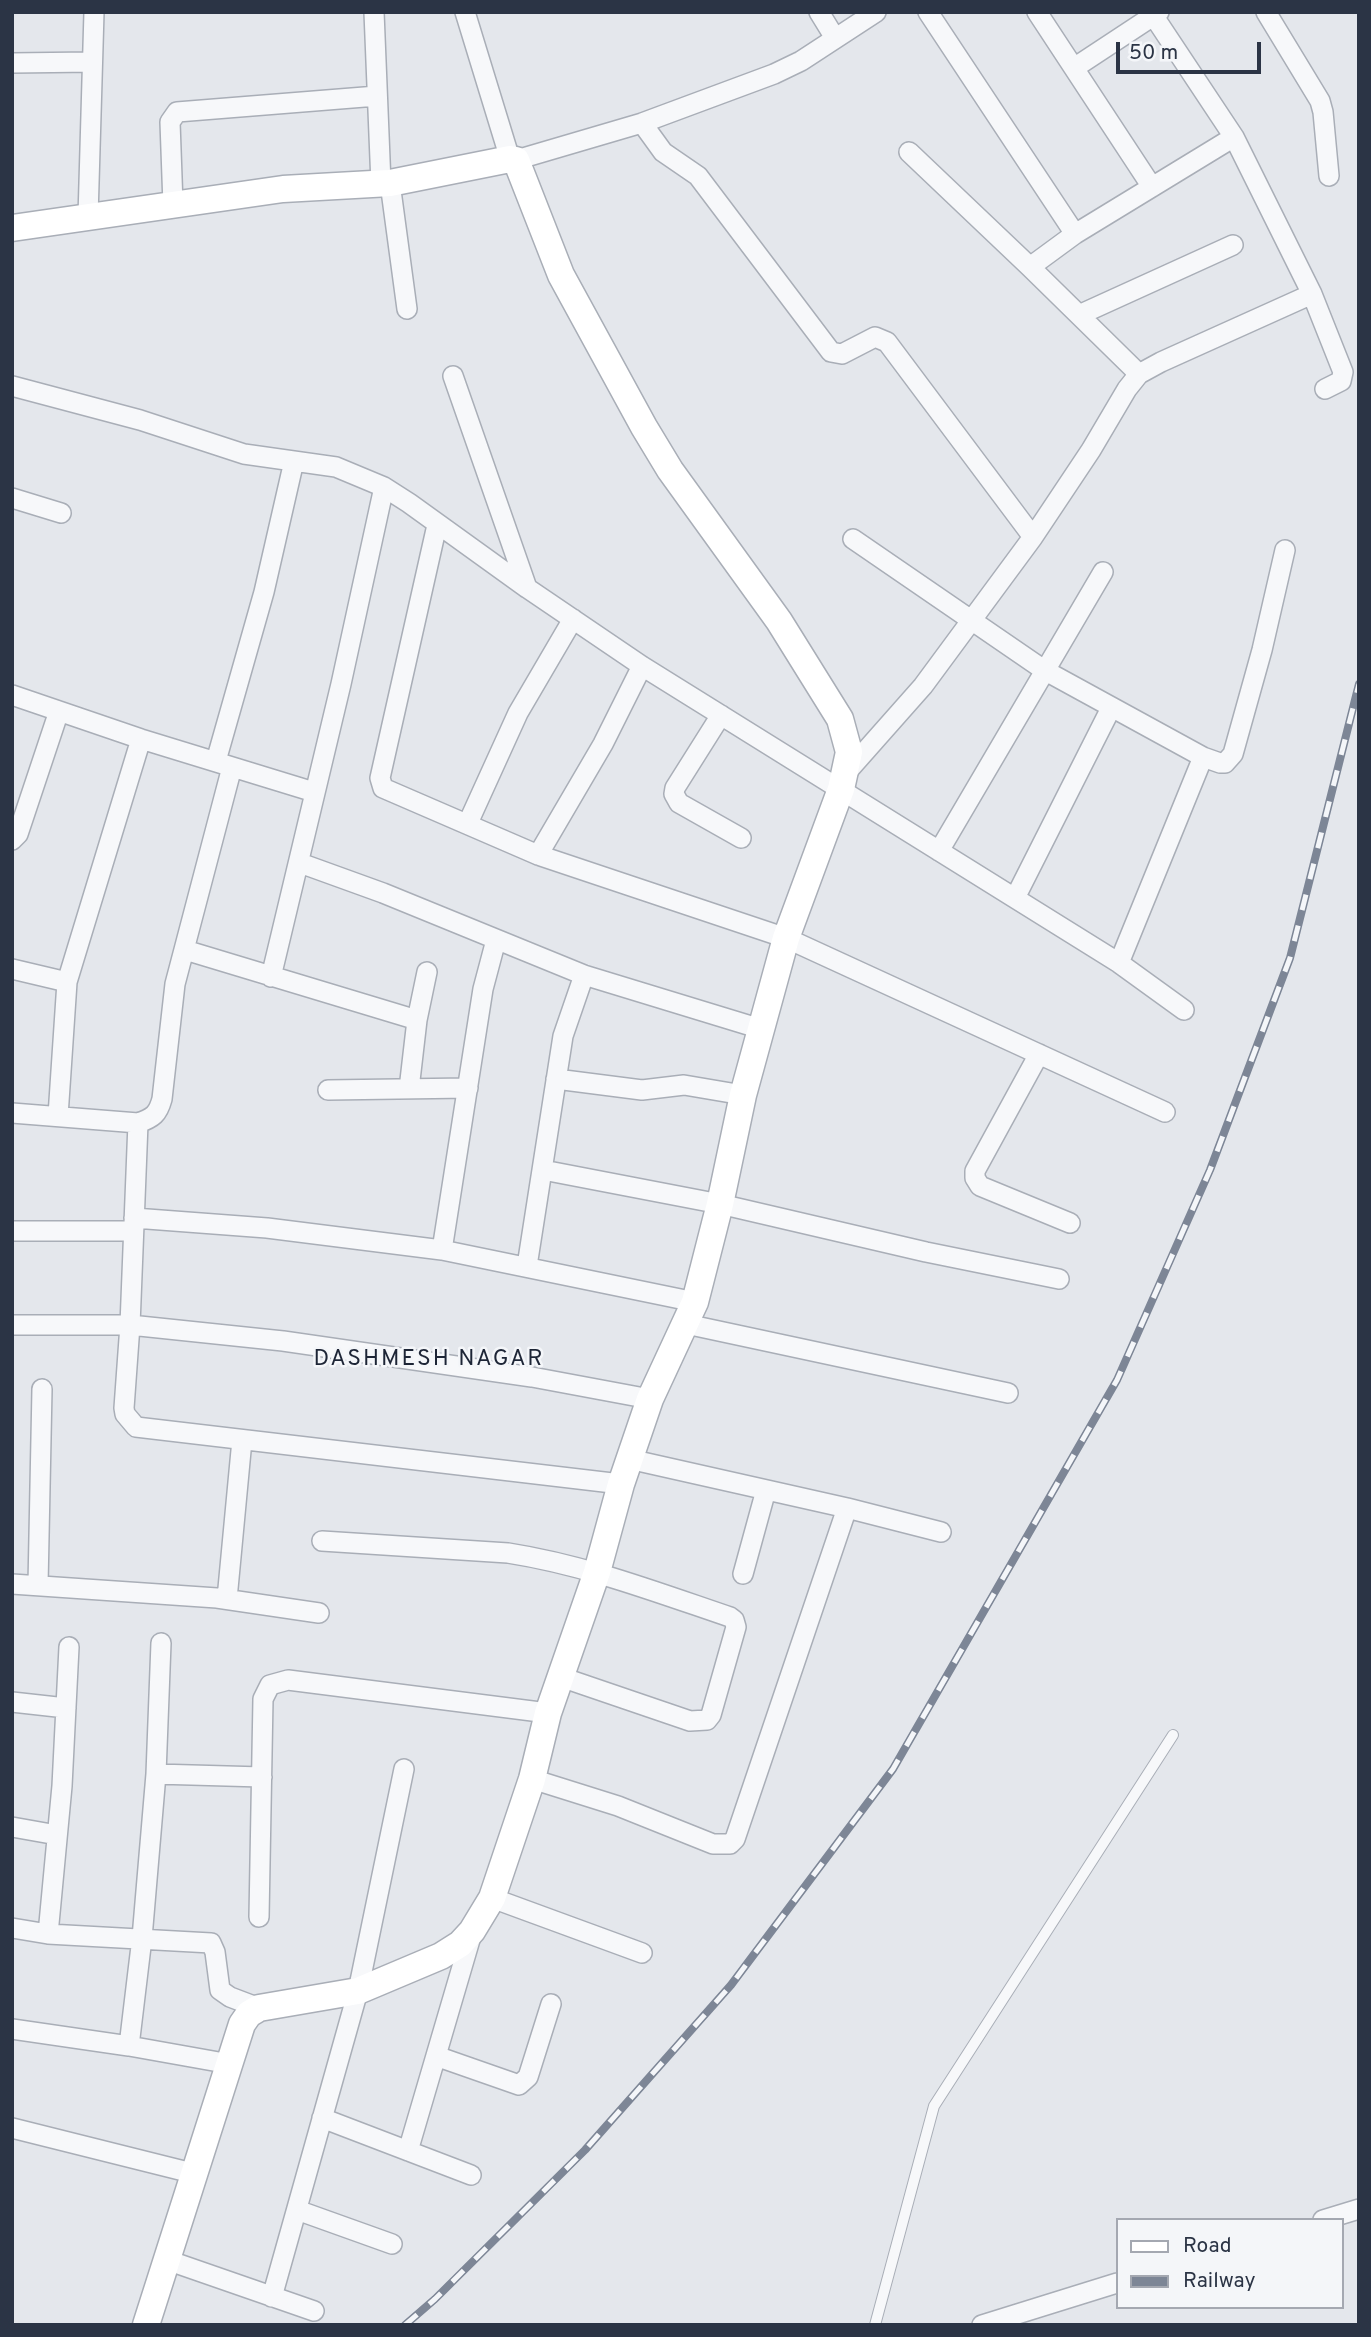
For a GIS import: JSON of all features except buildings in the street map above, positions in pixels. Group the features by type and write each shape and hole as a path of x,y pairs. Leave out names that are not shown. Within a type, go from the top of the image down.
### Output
{"street":[{"path":"88,218 94,12"},
{"path":"374,12 377,96 386,183 407,309"},
{"path":"146,2325 242,2024 249,2014 259,2008 358,1991 441,1956 460,1944 472,1931 492,1898 532,1779 548,1713 597,1572 649,1399 691,1313 720,1204 743,1095 786,938 844,781 849,752 840,719 779,621 670,470 561,275 513,160 465,12"},
{"path":"819,12 835,38"},
{"path":"12,228 282,189 386,183 513,160 642,122 774,74 801,61 876,12"},
{"path":"928,12 1074,234"},
{"path":"1037,12 1152,187"},
{"path":"1266,12 1320,101 1329,176"},
{"path":"1073,68 1155,13 1234,136 1312,294 1343,372 1340,381 1325,389"},
{"path":"12,63 92,62"},
{"path":"173,205 170,122 177,112 377,96"},
{"path":"642,122 663,152 698,176 831,352 842,354 874,337 887,342 1033,537"},
{"path":"1030,267 1074,234 1234,136"},
{"path":"909,152 1139,374"},
{"path":"1079,315 1233,244"},
{"path":"844,781 922,686 1033,537 1139,374 1312,294"},
{"path":"453,376 527,588"},
{"path":"12,386 140,421 244,454 336,467 383,487 642,666 721,715 844,781 939,851 1119,962 1184,1010"},
{"path":"12,1113 138,1123 152,1118 158,1112 162,1099 175,984 185,950 224,764 294,461"},
{"path":"271,977 362,593 383,487"},
{"path":"12,498 61,513"},
{"path":"438,525 380,778 383,788 538,855 786,938 1165,1112"},
{"path":"853,539 1044,670 1203,757 1220,763 1233,754 1262,650 1284,550"},
{"path":"939,851 1103,572"},
{"path":"468,824 518,713 573,619"},
{"path":"538,855 603,744 642,666"},
{"path":"12,695 141,739 314,792"},
{"path":"1015,898 1111,708"},
{"path":"12,841 18,834 59,711"},
{"path":"721,715 675,788 674,794 679,803 741,838"},
{"path":"58,1116 67,982 141,739"},
{"path":"1119,962 1203,757"},
{"path":"300,863 383,893 584,975 761,1029"},
{"path":"442,1250 483,989 496,940"},
{"path":"185,950 417,1020"},
{"path":"12,969 67,982"},
{"path":"409,1089 426,972"},
{"path":"527,1266 555,1079 567,1018 584,975"},
{"path":"1038,1054 975,1171 975,1178 980,1186 1070,1223"},
{"path":"555,1079 642,1090 684,1085 743,1095"},
{"path":"328,1090 468,1088"},
{"path":"138,1123 124,1408 136,1427 242,1440 625,1472 766,1490 941,1532"},
{"path":"542,1170 720,1204 926,1252 1059,1279"},
{"path":"12,1231 134,1225 267,1228 442,1250 527,1266 691,1313 1008,1393"},
{"path":"12,1325 130,1325 295,1342 532,1377 649,1399"},
{"path":"38,1585 42,1389"},
{"path":"227,1599 242,1440"},
{"path":"743,1574 766,1490"},
{"path":"532,1779 618,1806 713,1844 730,1844 735,1839 847,1508"},
{"path":"322,1541 508,1553 597,1572 734,1620 736,1632 711,1715 707,1720 690,1721 561,1677"},
{"path":"12,1584 227,1599 319,1614"},
{"path":"129,2046 142,1938 156,1774 162,1643"},
{"path":"48,1934 69,1647"},
{"path":"259,1917 263,1699 270,1685 288,1680 548,1713"},
{"path":"12,1702 66,1708"},
{"path":"272,2297 358,1991 404,1769"},
{"path":"156,1774 262,1777"},
{"path":"12,1827 57,1835"},
{"path":"492,1898 642,1953"},
{"path":"12,1928 48,1934 211,1943 215,1952 220,1990 230,1997 259,2008"},
{"path":"408,2151 472,1931"},
{"path":"436,2056 519,2085 528,2077 551,2004"},
{"path":"12,2029 230,2064"},
{"path":"322,2118 471,2175"},
{"path":"12,2128 196,2174"},
{"path":"1330,2218 1359,2209"},
{"path":"297,2210 392,2244"},
{"path":"167,2260 314,2311"},
{"path":"982,2325 1116,2283"}],"lane":[{"path":"874,2325 934,2106 1173,1735"}],"railway":[{"path":"405,2325 435,2299 585,2150 731,1985 893,1769 1117,1380 1210,1170 1290,958 1359,684"}],"district":[{"name":"DASHMESH NAGAR","path":"429,1360"}]}
